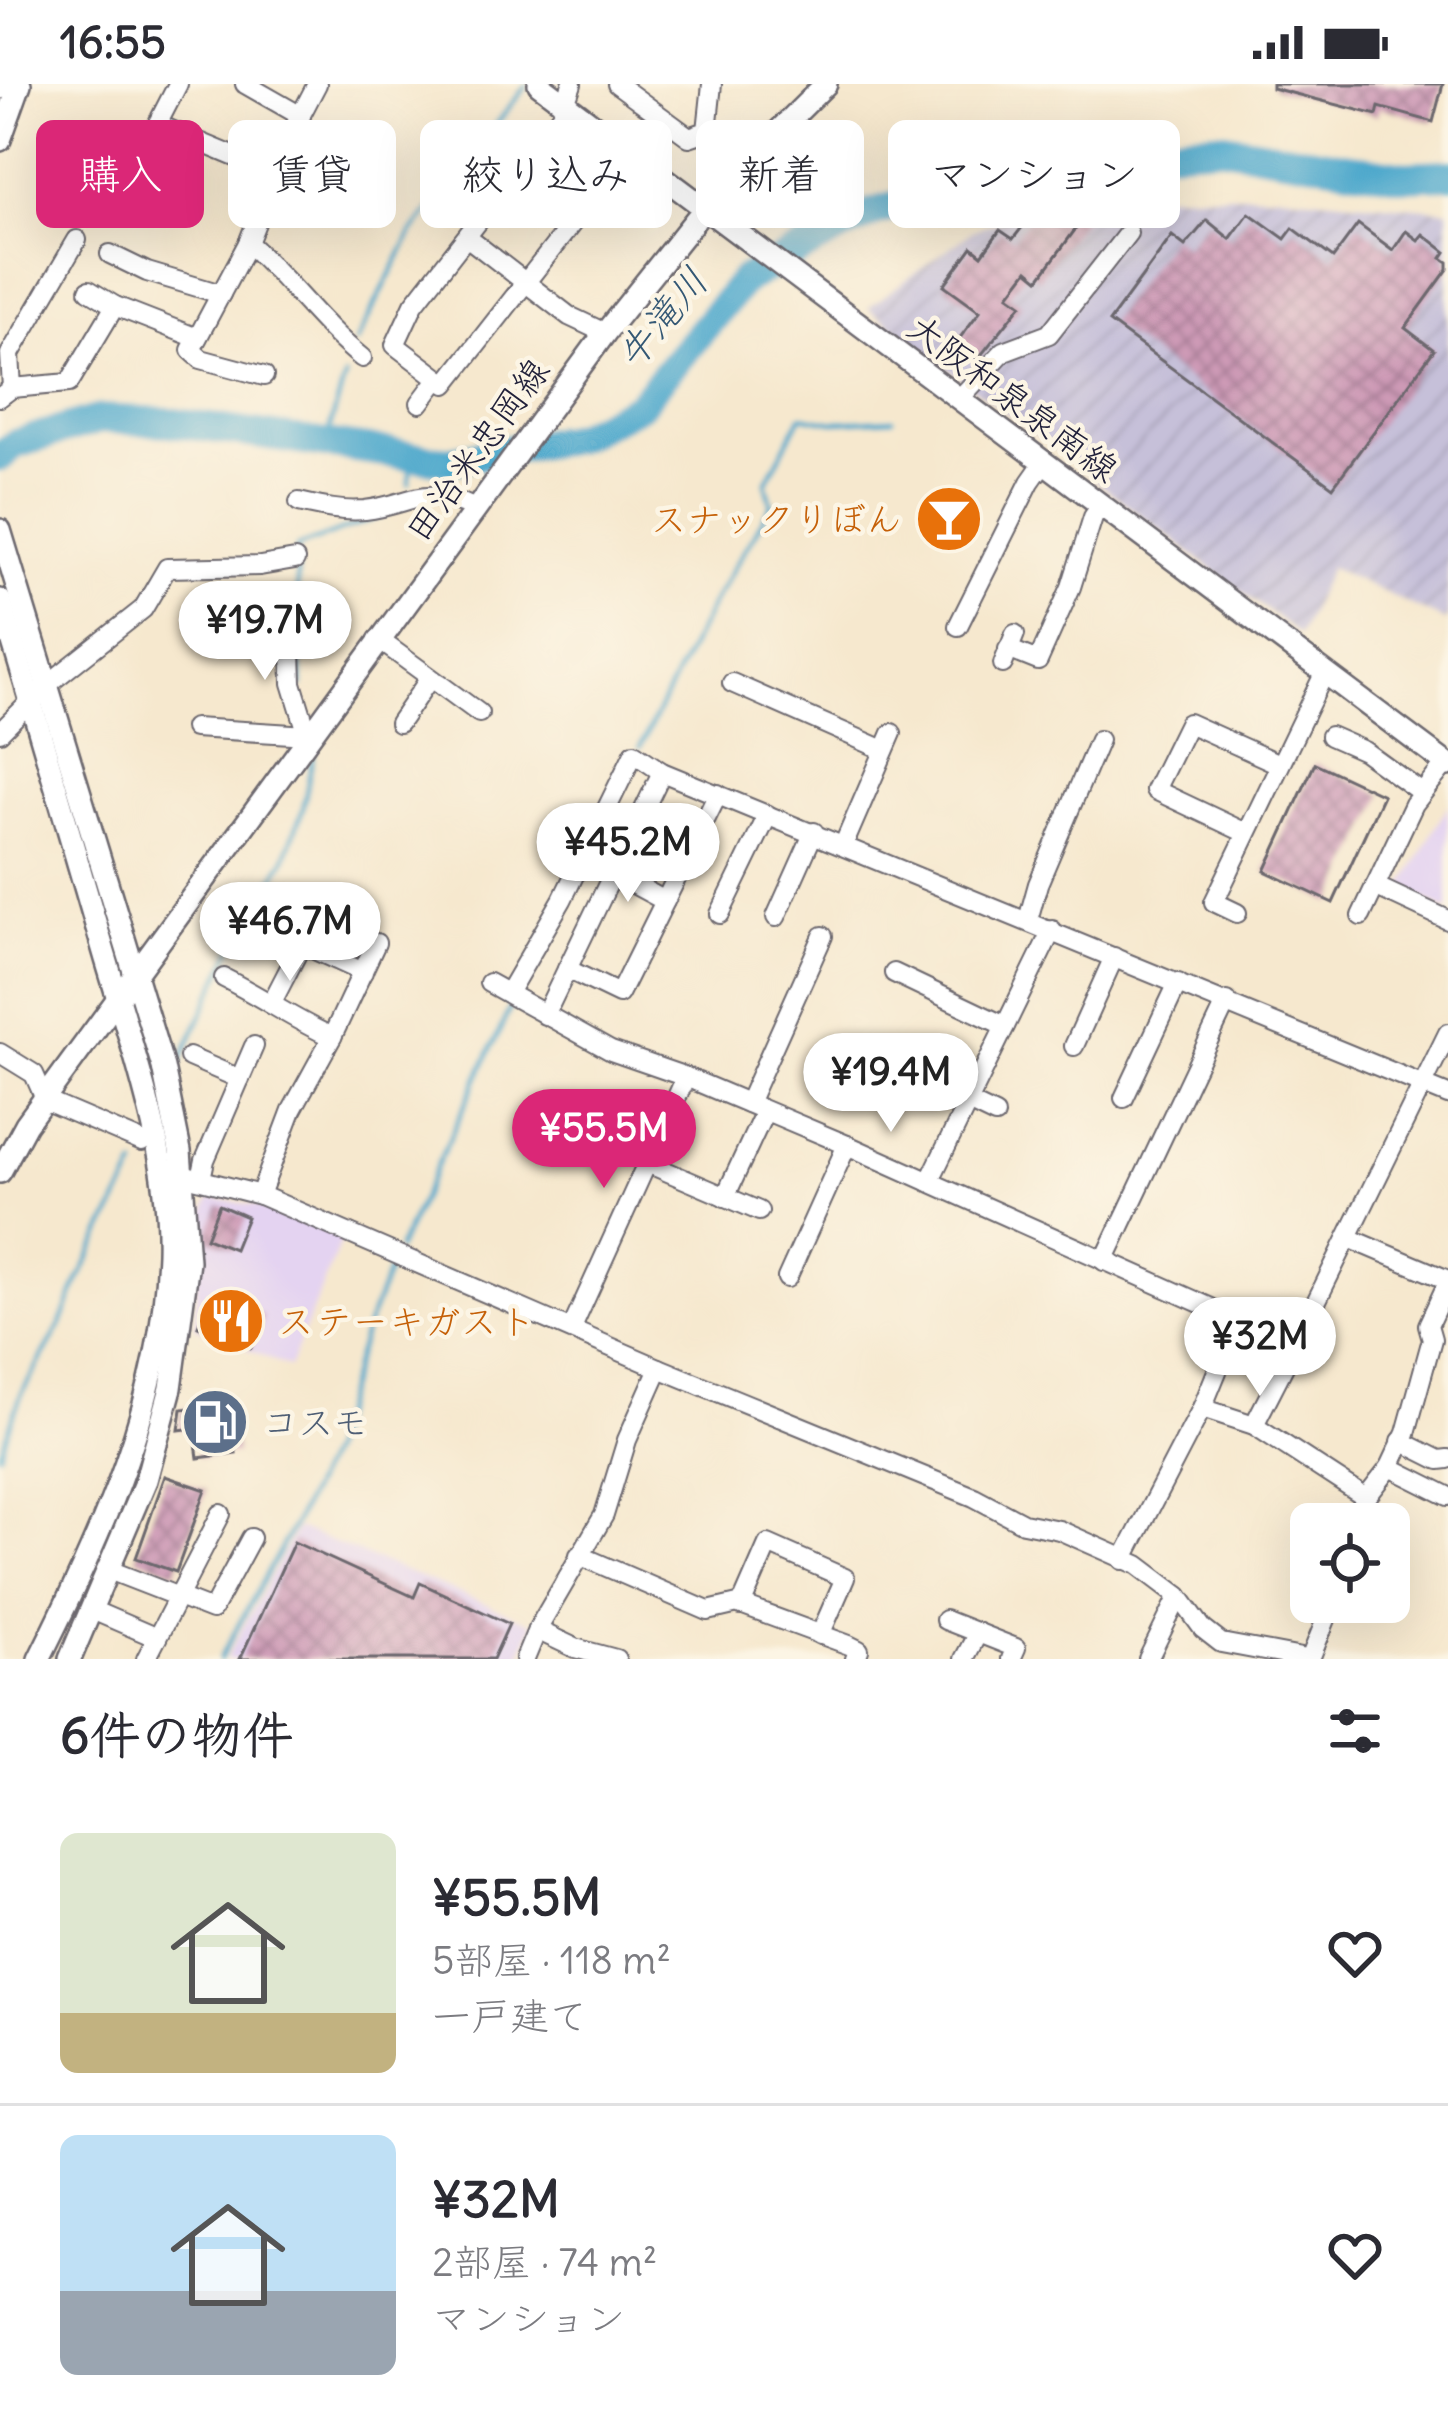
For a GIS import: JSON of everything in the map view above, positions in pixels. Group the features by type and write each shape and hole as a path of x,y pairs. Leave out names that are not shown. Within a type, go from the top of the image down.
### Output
{"main road":[{"path":"0,140 20,84"},
{"name":"大阪和泉泉南線","path":"538,84 568,94 595,120"},
{"name":"田治米忠岡線","path":"791,120 826,84"},
{"name":"田治米忠岡線","path":"0,1172 26,1124 377,639 696,218"},
{"name":"大阪和泉泉南線","path":"732,228 1447,764"},
{"path":"0,530 141,1078 181,1177 152,1370 127,1468 39,1659"},
{"path":"0,600 39,693 163,1067 181,1177 188,1261 171,1388 146,1480 70,1659"}],"street":[{"path":"161,120 178,84"},
{"path":"245,84 301,116"},
{"path":"299,120 317,84"},
{"path":"617,84 689,137 707,131 712,84"},
{"path":"568,94 561,115 414,304 395,345 446,384 569,228"},
{"path":"254,228 191,350 201,359 264,376"},
{"path":"959,399 1004,351 1049,334 1128,233"},
{"path":"468,238 568,316 605,334"},
{"path":"77,240 10,354 6,393 69,382 115,306"},
{"path":"248,243 362,358"},
{"path":"110,254 147,272 221,294"},
{"path":"89,290 115,306 197,338"},
{"path":"420,403 438,379"},
{"path":"958,626 1044,462"},
{"path":"299,502 368,510 411,497 448,495 475,509"},
{"path":"1009,649 1038,661 1077,589 1093,517 1101,505"},
{"path":"0,732 39,693 142,609 167,568 260,566 295,560"},
{"path":"194,728 308,735 292,682 290,620"},
{"path":"377,639 478,712"},
{"path":"209,643 291,642"},
{"path":"1237,913 1214,902 1324,672"},
{"path":"399,723 430,678"},
{"path":"732,682 757,684 888,742 844,844"},
{"path":"1246,833 1155,790 1188,723 1279,764"},
{"path":"1330,736 1364,751 1422,793"},
{"path":"1028,920 1038,884 1099,740"},
{"path":"513,997 563,885 634,753 662,772 1448,1095"},
{"path":"1360,916 1422,793 1447,764"},
{"path":"545,1015 662,772"},
{"path":"567,969 619,994 718,794"},
{"path":"720,914 768,815"},
{"path":"776,917 814,832"},
{"path":"614,873 665,901"},
{"path":"1375,886 1448,920"},
{"path":"266,928 363,972"},
{"path":"929,1181 1052,931"},
{"path":"725,1197 756,1107 771,1032 802,960 823,936"},
{"path":"260,1195 292,1111 376,943"},
{"path":"271,1004 302,944"},
{"path":"1074,1046 1114,957"},
{"path":"894,973 932,982 1005,1026"},
{"path":"224,978 332,1037"},
{"path":"1124,1098 1131,1059 1178,982"},
{"path":"489,983 611,1051 847,1144 1294,1347"},
{"path":"1104,1262 1227,1001"},
{"path":"1254,1425 1448,1034"},
{"path":"181,1177 205,1160 254,1046"},
{"path":"0,1052 34,1074 46,1101 142,1142"},
{"path":"188,1057 240,1079"},
{"path":"572,1328 686,1077"},
{"path":"968,1102 995,1115"},
{"path":"787,1278 824,1218 847,1144"},
{"path":"646,1163 760,1211"},
{"path":"181,1177 260,1195 974,1497 1022,1523 1059,1530 1138,1565 1178,1596 1203,1629 1221,1643 1305,1659 1323,1623"},
{"path":"1349,1238 1448,1281 1428,1325 1432,1339 1401,1441 1364,1503"},
{"path":"1124,1560 1202,1408 1238,1321"},
{"path":"524,1659 604,1515 627,1440 658,1367"},
{"path":"1202,1408 1254,1425 1366,1498"},
{"path":"1401,1441 1438,1460 1448,1459"},
{"path":"1390,1466 1448,1496"},
{"path":"146,1659 221,1514"},
{"path":"110,1570 212,1610 251,1538"},
{"path":"741,1606 768,1544 844,1578 820,1635"},
{"path":"579,1556 697,1616 741,1606 859,1650 855,1659"},
{"path":"1148,1659 1178,1596"},
{"path":"92,1610 157,1638"},
{"path":"946,1620 1016,1648 1011,1659"},
{"path":"537,1630 575,1648 616,1659"},
{"path":"964,1659 978,1634"}],"shaded area":[{"path":"1180,194 1278,194 1448,210 1445,621 1330,567 1299,635 868,308 972,231 1180,228"},
{"path":"1448,805 1448,911 1402,888"},
{"path":"211,1198 290,1212 343,1236 289,1367 195,1327 198,1227"},
{"path":"297,1528 533,1623 519,1659 226,1659"}],"building":[{"path":"1272,84 1443,84 1433,122 1379,107 1377,115 1272,88"},
{"path":"1249,213 1285,239 1293,228 1333,258 1358,224 1393,250 1406,231 1418,240 1423,234 1446,252 1442,258 1448,269 1405,328 1434,350 1333,487 1109,322 1172,236 1185,246 1207,220 1230,239"},
{"path":"1022,228 1076,228 1039,279 1028,270 1009,295 1022,304 978,359 956,343 980,311 944,285 972,247 982,255 1000,230 1013,239"},
{"path":"1315,763 1383,795 1333,903 1265,871"},
{"path":"219,1205 247,1217 234,1249 206,1238"},
{"name":"ステーキガスト","path":"209,1300 264,1316 251,1348 198,1326"},
{"path":"229,1403 236,1453 198,1458 194,1428 179,1430 182,1409"},
{"path":"165,1476 206,1490 176,1572 136,1558"},
{"path":"294,1542 414,1597 420,1583 509,1624 493,1659 240,1659"}],"waterway":[{"path":"356,342 412,233 526,86"},
{"name":"牛滝川","path":"0,457 15,444 100,419 168,422 448,461 576,437 639,405 744,280 872,213 1052,158 1218,145 1404,176 1448,174"},
{"path":"325,444 345,377"},
{"path":"640,747 714,600 772,504 766,483 801,416 834,422 893,419"},
{"path":"409,484 412,456"},
{"path":"297,553 297,547 387,514"},
{"path":"297,565 297,619"},
{"path":"299,642 302,685"},
{"path":"177,1069 239,935 284,861 303,809 314,750"},
{"path":"398,1249 512,1004"},
{"path":"0,1454 21,1395 60,1326 136,1167"},
{"path":"220,1659 328,1453 363,1336 393,1259"}],"place":[{"name":"スナックりぼん","path":"949,519"},
{"name":"ステーキガスト","path":"231,1321"},
{"name":"コスモ","path":"215,1422"}]}
